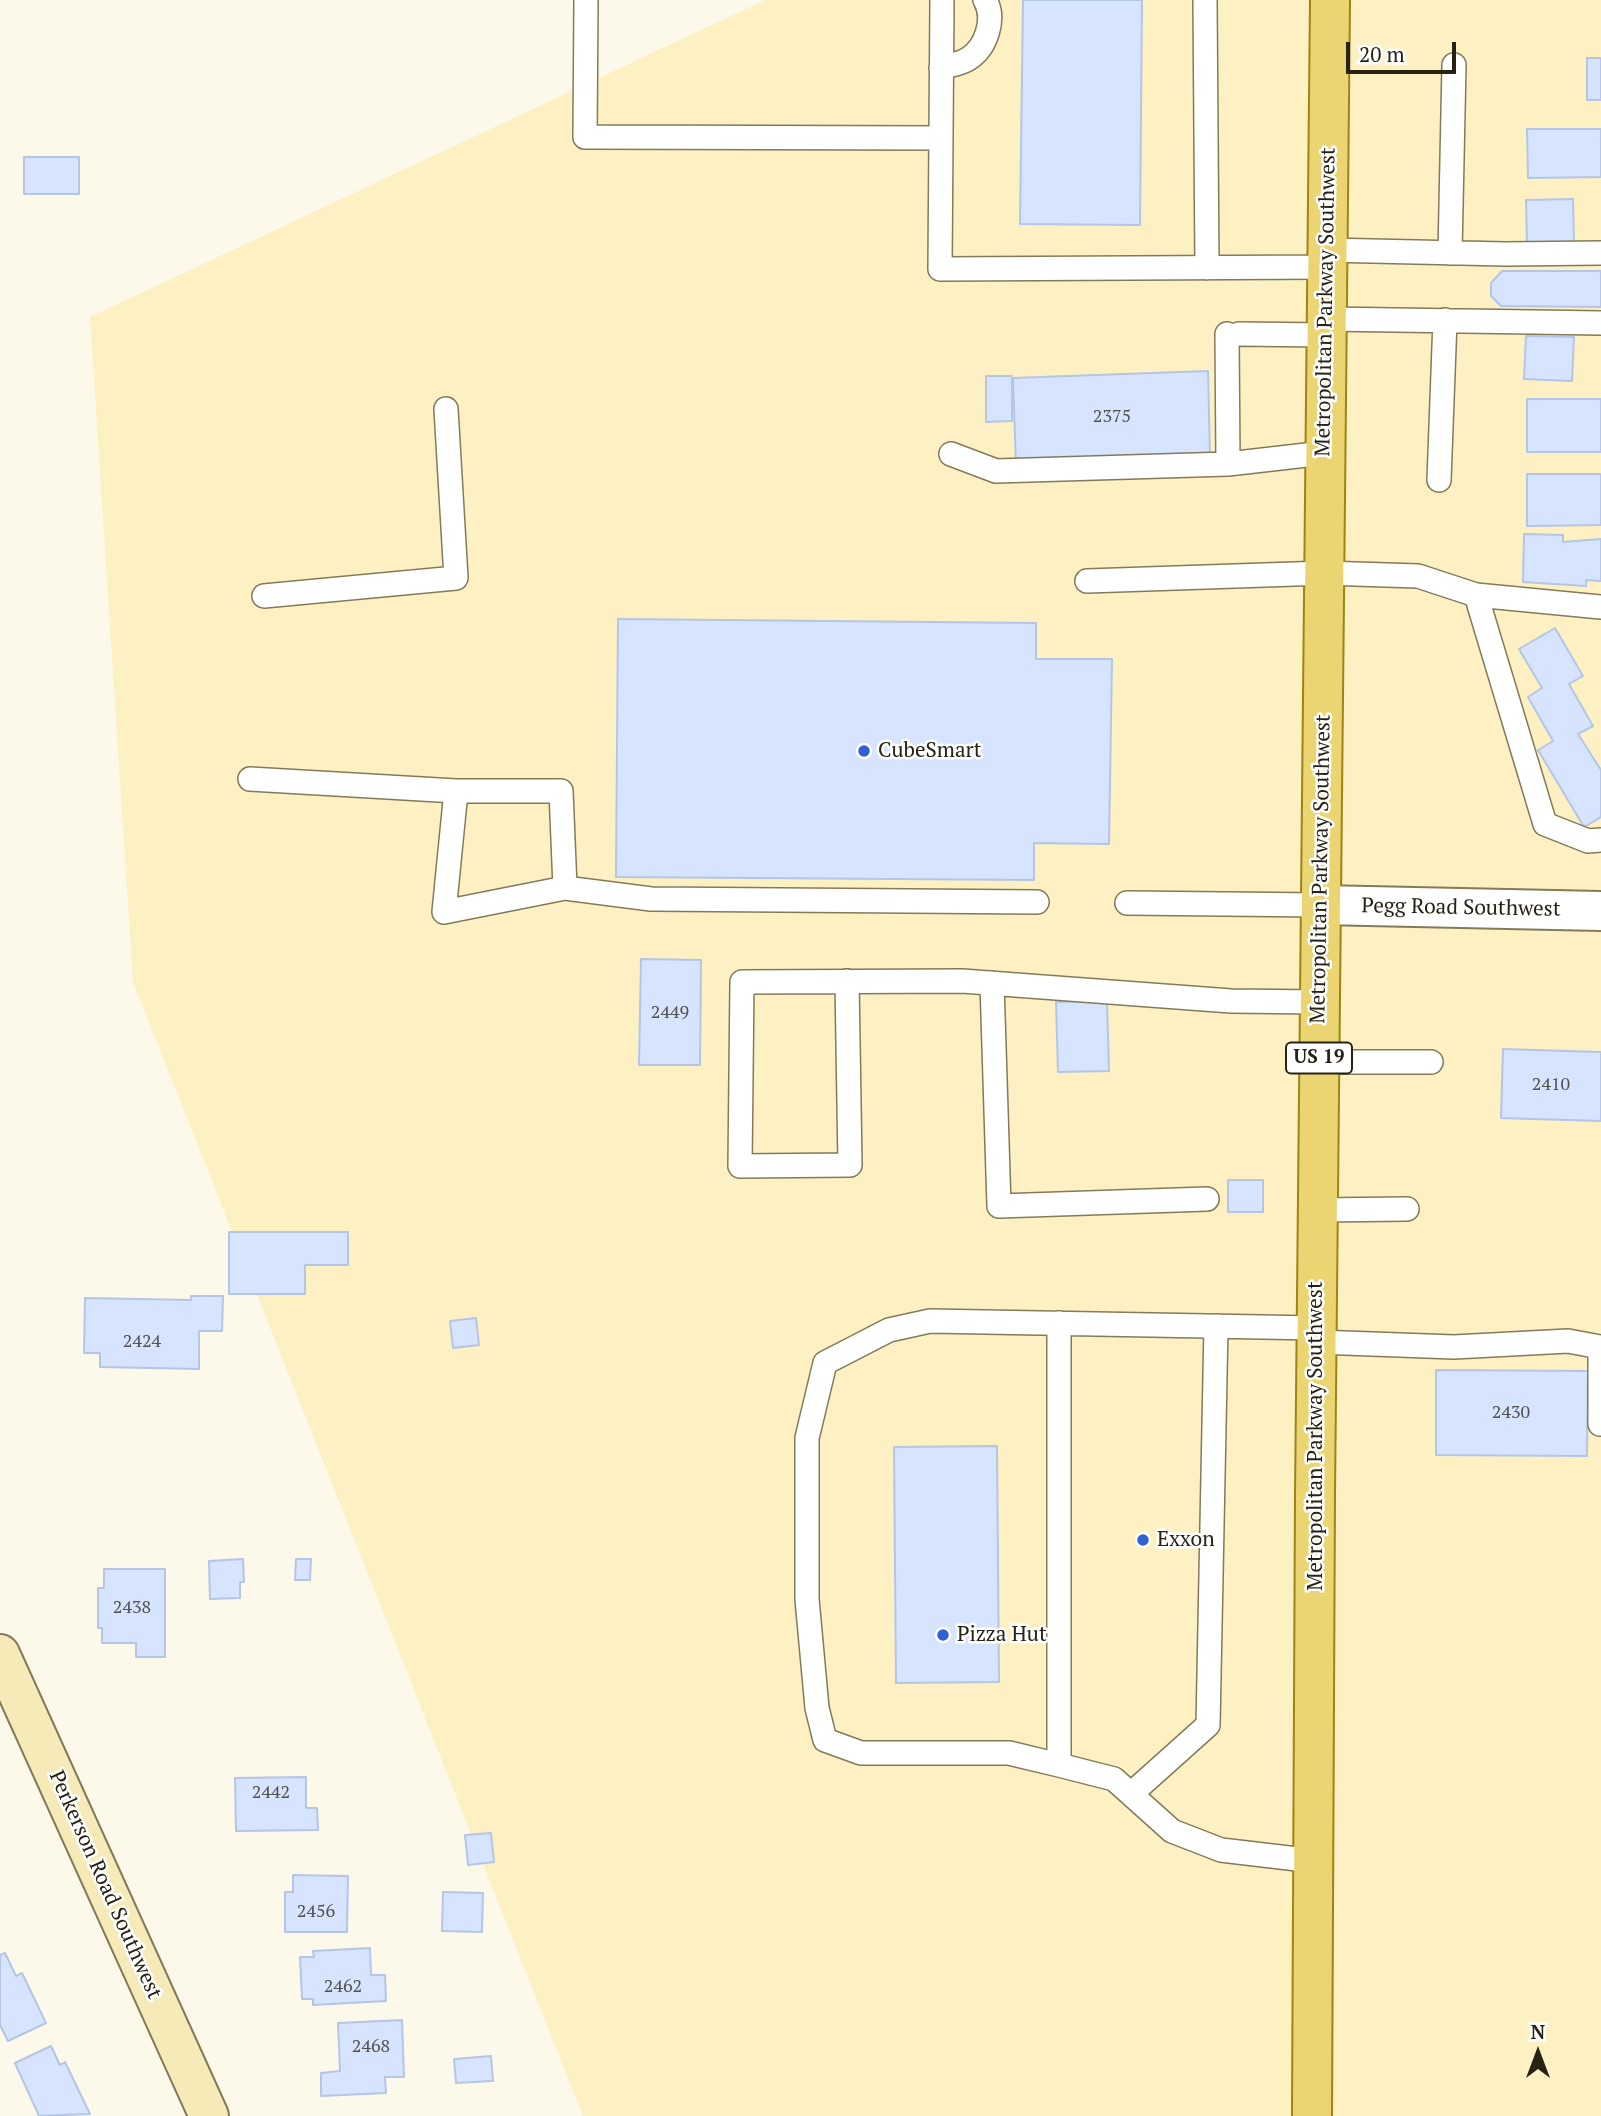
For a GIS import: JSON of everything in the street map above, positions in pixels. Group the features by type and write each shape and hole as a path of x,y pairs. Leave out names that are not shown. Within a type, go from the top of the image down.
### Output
{"main road":[{"name":"Metropolitan Parkway Southwest","path":"1312,2116 1329,0"}],"street":[{"name":"Pegg Road Southwest","path":"1321,905 1601,911"},
{"name":"Perkerson Road Southwest","path":"0,1654 209,2116"}],"lane":[{"path":"586,0 585,137 940,138"},
{"path":"942,0 940,269 1207,268 1450,253 1601,253"},
{"path":"941,68 967,60 980,50 990,24 985,0"},
{"path":"1205,0 1207,268"},
{"path":"1450,253 1454,65"},
{"path":"1439,480 1445,320"},
{"path":"1228,464 1233,334 1445,320 1601,323"},
{"path":"264,596 456,578 446,409"},
{"path":"951,454 996,471 1228,464 1324,453"},
{"path":"1087,581 1324,573 1418,576 1476,595 1601,607"},
{"path":"1476,595 1545,824 1588,841 1601,840"},
{"path":"250,779 456,791 561,791 565,888"},
{"path":"456,791 444,912 565,888 651,899 1037,902"},
{"path":"1127,903 1321,905"},
{"path":"847,981 850,1165 740,1166 742,982 847,981 992,983 1231,1002 1320,1002"},
{"path":"992,983 999,1206 1207,1199"},
{"path":"1319,1062 1431,1062"},
{"path":"1318,1210 1407,1209"},
{"path":"1314,1861 1221,1850 1172,1831 1114,1779 1059,1765 1009,1753 860,1753 825,1740 817,1708 807,1599 807,1438 825,1363 889,1330 930,1321 1216,1326 1454,1347 1568,1341 1600,1347 1600,1424"},
{"path":"1059,1323 1059,1765"},
{"path":"1131,1794 1208,1725 1216,1326"}],"shaded area":[{"path":"765,0 1601,0 1601,2116 583,2116 133,982 90,317"}],"building":[{"path":"1023,0 1142,0 1140,225 1020,224"},
{"path":"1587,58 1601,58 1601,100 1587,100"},
{"path":"1527,129 1601,129 1601,177 1528,178"},
{"path":"24,157 79,157 79,194 24,194"},
{"path":"1573,199 1574,243 1527,244 1526,200"},
{"path":"1502,271 1601,271 1601,307 1501,306 1491,296 1491,283"},
{"path":"1526,336 1574,337 1572,381 1524,379"},
{"path":"1208,371 1210,457 1016,466 1013,378"},
{"path":"986,376 1012,376 1012,421 986,422"},
{"path":"1527,399 1601,399 1601,452 1527,452"},
{"path":"1527,474 1601,474 1601,525 1527,526"},
{"path":"1524,534 1563,535 1563,542 1601,539 1601,581 1586,580 1586,586 1523,582"},
{"name":"CubeSmart","path":"618,619 1036,623 1036,659 1112,659 1109,844 1034,843 1034,880 616,877"},
{"path":"1555,628 1583,676 1569,684 1593,726 1578,734 1601,770 1601,817 1584,827 1538,750 1553,741 1528,697 1542,688 1519,649"},
{"path":"641,959 701,960 700,1065 639,1065"},
{"path":"1107,1001 1109,1071 1058,1072 1056,1002"},
{"path":"1503,1049 1601,1052 1601,1121 1501,1118"},
{"path":"1228,1180 1263,1180 1263,1212 1228,1212"},
{"path":"229,1232 348,1232 348,1265 305,1265 305,1294 229,1294"},
{"path":"191,1296 223,1296 222,1331 199,1331 199,1369 100,1367 100,1353 84,1353 85,1298 191,1300"},
{"path":"476,1318 479,1345 453,1348 450,1321"},
{"path":"1436,1370 1588,1371 1587,1456 1436,1455"},
{"path":"997,1446 999,1682 896,1683 894,1447"},
{"path":"243,1559 244,1582 240,1582 240,1598 210,1599 209,1561"},
{"path":"296,1559 311,1559 310,1580 295,1580"},
{"path":"104,1569 165,1569 165,1657 136,1657 136,1643 102,1643 102,1628 98,1628 98,1588 104,1588"},
{"path":"306,1777 306,1808 317,1808 318,1830 236,1831 235,1778"},
{"path":"491,1833 494,1862 468,1865 465,1835"},
{"path":"293,1875 348,1876 347,1932 285,1932 285,1892 293,1892"},
{"path":"443,1892 483,1893 482,1932 442,1931"},
{"path":"370,1948 371,1975 385,1975 386,2001 313,2005 313,1999 302,1999 300,1957 314,1957 313,1951"},
{"path":"5,1953 16,1976 22,1973 46,2023 8,2041 0,2025 0,1955"},
{"path":"402,2020 404,2077 385,2077 386,2093 321,2096 321,2073 340,2071 338,2023"},
{"path":"51,2046 60,2065 65,2062 90,2114 39,2116 15,2063"},
{"path":"491,2056 493,2081 456,2083 454,2059"}],"place":[{"name":"CubeSmart","path":"864,751"},
{"name":"Exxon","path":"1143,1540"},
{"name":"Pizza Hut","path":"943,1635"}]}
